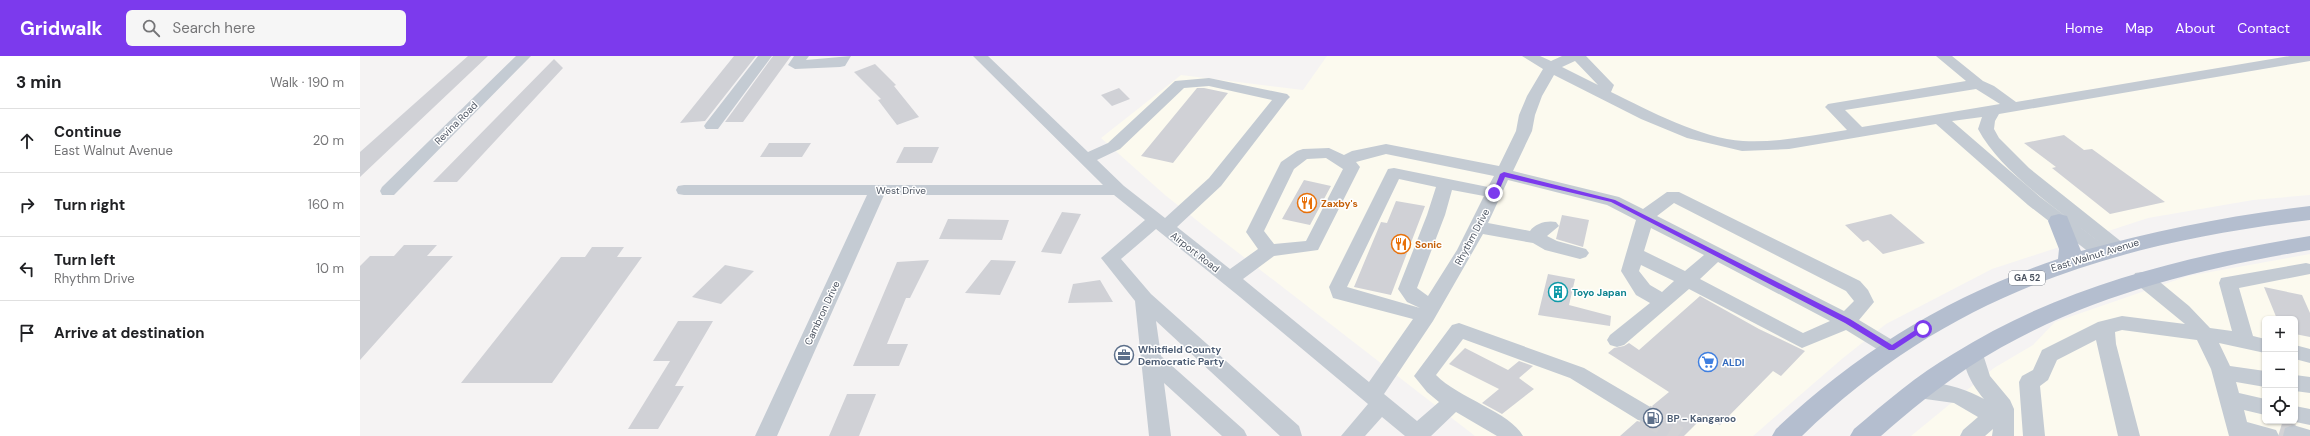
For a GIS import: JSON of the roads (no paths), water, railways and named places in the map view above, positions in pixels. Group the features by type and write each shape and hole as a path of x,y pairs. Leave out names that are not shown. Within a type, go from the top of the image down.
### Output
{"main road":[{"name":"East Walnut Avenue","path":"1785,436 1816,406 1892,348 1928,326 1983,297 2069,262 2142,240 2223,223 2310,213"},
{"path":"2059,221 2068,243 2069,262"},
{"path":"1864,436 1883,417 1974,353 2053,310 2142,278 2192,263 2255,250 2301,244"}],"street":[{"name":"Revina Road","path":"388,191 524,56"},
{"path":"712,126 765,56"},
{"path":"802,56 795,65 840,63 844,56"},
{"name":"Airport Road","path":"980,56 1118,190 1230,279 1419,435"},
{"path":"1530,56 1603,94 1684,132 1731,144 1760,146 1789,144 2310,57"},
{"path":"1553,68 1566,60 1578,56 1606,85 1603,94"},
{"path":"1943,56 1978,84 1989,89 2013,107"},
{"name":"Rhythm Drive","path":"1352,436 1376,400 1478,227 1524,131 1524,121 1540,86 1553,68"},
{"path":"1085,159 1114,146 1180,84 1209,82 1282,97 1215,182 1160,224 1110,258 1144,299 1291,432 1291,436"},
{"path":"1859,132 1833,107 1978,84"},
{"path":"1994,110 1986,122 1986,130 1998,148 2109,249"},
{"path":"1940,119 2059,221 2109,249"},
{"path":"1344,162 1358,155 1386,149 1495,170 1504,174 1613,201 1646,216 1716,254 1847,321 1892,348"},
{"path":"1230,279 1269,250 1312,246 1352,168 1329,153 1303,154 1288,166 1255,232 1269,250"},
{"path":"1429,310 1392,306 1340,293 1338,287 1340,280 1394,173 1494,193"},
{"path":"1392,306 1401,301 1407,289 1436,215 1445,183"},
{"name":"West Drive","path":"684,190 1118,190"},
{"name":"Cambron Drive","path":"766,436 878,190"},
{"path":"1634,254 1687,280 1802,341 1847,321 1864,302 1861,295 1853,286 1673,196 1646,216 1634,254 1630,272 1642,290 1663,302"},
{"path":"1478,227 1544,232 1551,246 1580,253"},
{"path":"2246,341 2228,283 2308,271 2301,244"},
{"path":"1618,340 1716,254"},
{"path":"2142,278 2193,321 2203,334 2215,354 2230,399 2272,431 2310,417"},
{"path":"1407,289 1429,310"},
{"path":"1144,299 1162,433"},
{"path":"2034,436 2029,382 2041,375 2049,355 2105,327 2122,323 2203,334 2262,345"},
{"path":"2105,327 2106,344 2129,436"},
{"path":"1512,436 1504,429 1453,402 1434,387 1424,376 1459,330 1577,373 1645,414"},
{"path":"1971,436 1999,425 2005,417 2004,409 1983,384 1975,369 1974,353"},
{"path":"2298,353 2310,356"},
{"path":"1152,360 1236,436"},
{"path":"2221,372 2262,379"},
{"path":"2298,383 2310,385"},
{"path":"1918,391 1960,396 1999,425"},
{"path":"2230,399 2262,407"},
{"path":"1419,435 1453,402"}],"tunnel":[{"path":"1645,414 1678,436"},
{"path":"2280,430 2293,434"}],"place":[{"name":"Zaxby's","path":"1307,203"},
{"name":"Sonic","path":"1401,244"},
{"name":"Toyo Japan","path":"1558,292"},
{"name":"Whitfield County Democratic Party","path":"1124,355"},
{"name":"ALDI","path":"1708,362"},
{"name":"BP - Kangaroo","path":"1653,418"}]}
